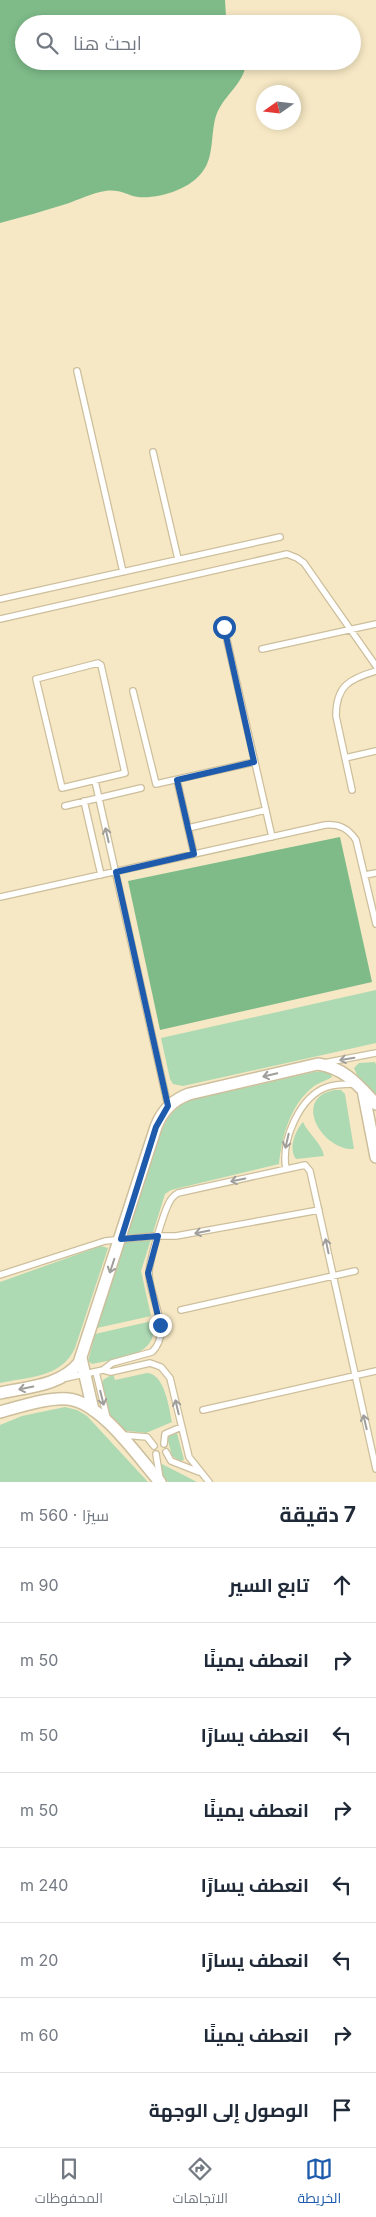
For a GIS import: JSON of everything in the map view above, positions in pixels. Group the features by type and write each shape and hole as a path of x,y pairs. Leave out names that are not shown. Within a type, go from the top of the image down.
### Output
{"street":[{"path":"0,1393 61,1378 71,1372 82,1358 156,1127 168,1106 189,1094 318,1064 342,1071 361,1087 376,1104"},
{"path":"361,1087 376,1157"},
{"path":"82,1358 90,1373 93,1410"},
{"path":"0,1412 62,1399 76,1400 93,1410 108,1424 160,1482"}],"lane":[{"path":"77,371 123,572"},
{"path":"153,452 178,559"},
{"path":"0,599 280,537"},
{"path":"0,619 288,554 298,558 304,564 376,666"},
{"path":"262,649 376,624"},
{"path":"224,627 272,837"},
{"path":"100,664 125,772 95,781 60,787 36,681 37,678 100,664"},
{"path":"352,790 336,716 336,703 340,692 353,679 376,671"},
{"path":"133,691 154,784 254,762"},
{"path":"345,758 376,751"},
{"path":"177,780 194,854"},
{"path":"95,781 168,1106"},
{"path":"65,806 141,788"},
{"path":"84,801 100,875"},
{"path":"188,828 266,810"},
{"path":"0,897 325,825 342,826 356,840 376,924"},
{"path":"365,876 376,873"},
{"path":"318,1064 376,1054"},
{"path":"286,1169 285,1150 290,1130 304,1106 319,1091 326,1087 344,1084 361,1087"},
{"path":"61,1378 103,1370 112,1364 152,1352 159,1342 161,1330 148,1273 162,1236 170,1201 178,1193 305,1165 309,1168 319,1210 376,1469"},
{"path":"0,1275 100,1242 187,1235 319,1210"},
{"path":"181,1310 355,1271"},
{"path":"103,1370 111,1372 150,1363 161,1367 170,1378 189,1457 209,1482"},
{"path":"203,1410 376,1371"},
{"path":"90,1373 108,1424"},
{"path":"164,1444 165,1434 182,1427"},
{"path":"118,1435 147,1437 154,1446"},
{"path":"166,1452 172,1462 201,1473"},
{"path":"156,1454 160,1482"}],"green space":[{"path":"0,0 225,0 226,15 15,15 15,70 245,70 217,113 207,165 191,183 174,192 146,197 138,197 119,191 105,191 58,207 0,223"},
{"path":"340,837 372,982 160,1030 128,881"},
{"path":"376,990 376,1043 183,1086 173,1084 170,1079 161,1038"},
{"path":"375,1062 376,1096 357,1075 354,1068 359,1063"},
{"path":"324,1071 331,1074 332,1077 314,1086 299,1102 293,1112 282,1143 279,1164 171,1190 165,1194 141,1271 151,1316 97,1328 162,1130 173,1112 191,1100"},
{"path":"334,1090 341,1090 345,1094 354,1149 342,1147 332,1142 316,1124 313,1113 315,1103 321,1095"},
{"path":"303,1122 321,1147 324,1156 296,1159 293,1145 297,1130"},
{"path":"101,1246 108,1248 75,1348 69,1358 53,1371 0,1383 0,1282"},
{"path":"152,1321 153,1333 150,1342 144,1349 135,1354 113,1360 92,1364 88,1361 95,1334"},
{"path":"147,1373 158,1379 162,1385 168,1401 172,1422 146,1433 120,1430 109,1413 104,1399 102,1392 103,1380 113,1374 115,1380"},
{"path":"65,1407 77,1410 87,1416 148,1482 0,1482 0,1425 22,1416"},
{"path":"177,1433 184,1460 180,1461 172,1456 167,1437"},
{"path":"160,1463 197,1482 168,1482 164,1478"}],"route":[{"path":"160,1325 148,1273 158,1236 121,1239 156,1127 168,1106 116,872 194,854 177,780 254,762 224,627"}]}
